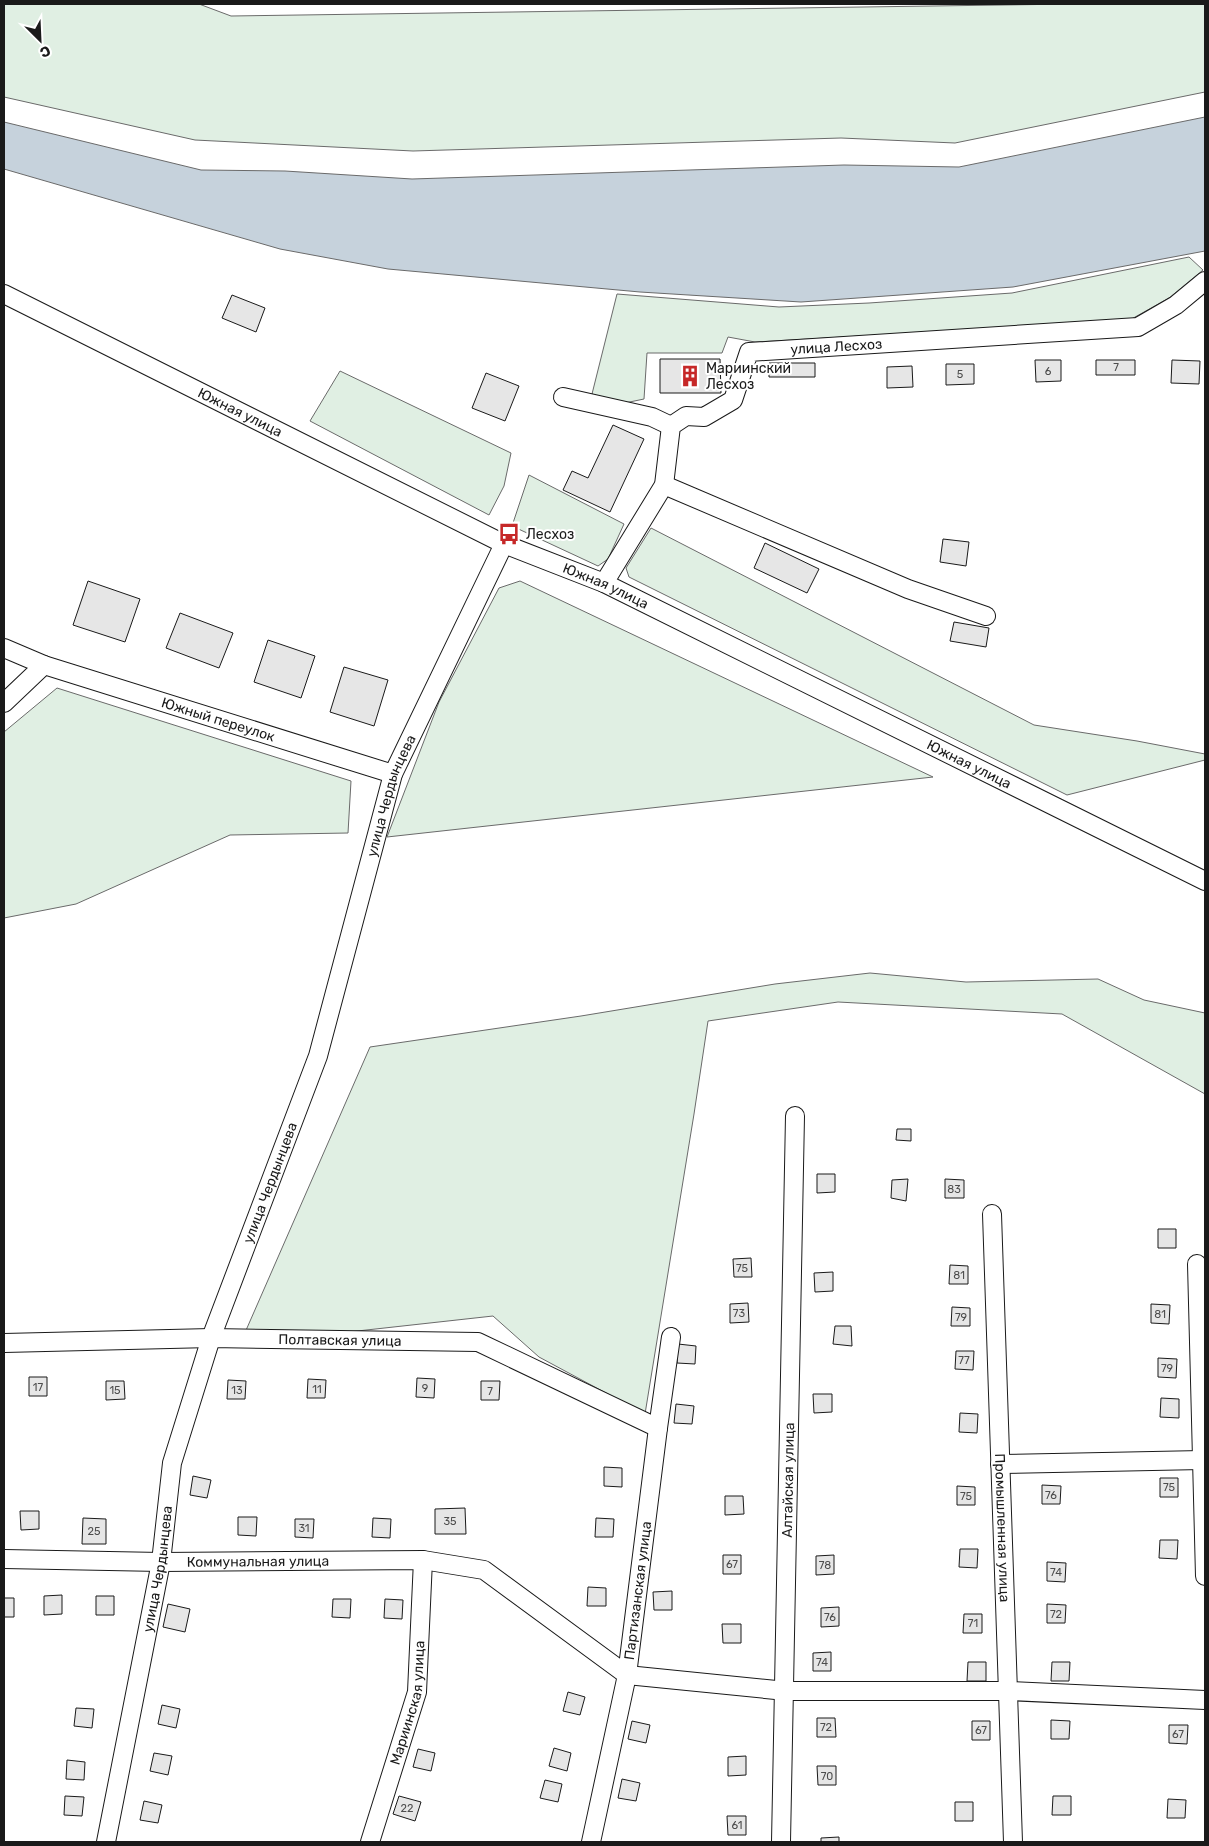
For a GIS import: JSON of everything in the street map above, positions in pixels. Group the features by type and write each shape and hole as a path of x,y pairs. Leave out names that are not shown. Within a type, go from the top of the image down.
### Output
{"street":[{"name":"улица Лесхоз","path":"671,426 686,416 704,417 733,400 749,352 1138,327 1176,305 1205,281"},
{"name":"Южная улица","path":"4,294 504,544 604,583 1205,881"},
{"path":"563,397 652,417 671,426 664,485 604,583"},
{"path":"664,485 900,586 986,616"},
{"name":"улица Чердынцева","path":"106,1842 161,1562 172,1463 211,1338 318,1056 393,774 504,544"},
{"name":"Южный переулок","path":"4,648 44,665 393,774"},
{"path":"4,703 44,665"},
{"name":"Алтайская улица","path":"781,1842 786,1691 795,1116"},
{"name":"Промышленная улица","path":"992,1214 1013,1842"},
{"path":"1197,1264 1205,1576"},
{"name":"Партизанская улица","path":"591,1842 627,1675 671,1336"},
{"name":"Полтавская улица","path":"4,1343 211,1338 478,1342 658,1428"},
{"path":"1000,1464 1202,1460"},
{"name":"Коммунальная улица","path":"4,1559 161,1562 423,1560 484,1570 627,1675"},
{"name":"Мариинская улица","path":"370,1842 417,1692 423,1560"},
{"path":"627,1675 786,1691 1008,1691 1205,1700"}],"green space":[{"path":"4,4 199,4 231,16 1073,4 1205,4 1205,92 955,143 841,138 413,151 195,140 4,97"},
{"path":"1189,257 1203,270 1169,298 1128,321 755,342 728,337 722,353 647,353 644,399 620,404 592,394 617,294 779,307 869,303 1012,293"},
{"path":"340,371 511,453 504,486 489,515 310,421"},
{"path":"529,475 624,524 608,559 598,566 512,526"},
{"path":"651,528 1034,725 1205,754 1205,760 1067,795 629,577 626,568"},
{"path":"520,581 933,777 387,837 439,702 499,588"},
{"path":"57,688 351,781 348,833 230,835 76,904 4,918 4,732"},
{"path":"870,973 966,982 1098,979 1144,1000 1205,1013 1205,1094 1062,1014 838,1002 708,1021 645,1414 539,1357 493,1316 240,1344 370,1047 581,1016 775,984"}],"shaded area":[{"path":"1205,117 1205,251 1013,287 801,302 640,292 388,269 280,249 4,169 4,122 201,170 285,171 412,179 844,165 959,167"}],"building":[{"path":"232,295 265,308 256,332 222,318"},
{"name":"Мариинский Лесхоз","path":"660,359 720,359 721,393 660,393"},
{"path":"1035,360 1061,360 1061,381 1036,382"},
{"path":"1096,360 1135,360 1135,375 1096,375"},
{"path":"1172,360 1200,361 1199,384 1171,383"},
{"path":"769,363 815,363 815,377 769,377"},
{"path":"946,364 974,364 974,384 946,385"},
{"path":"912,366 913,387 887,388 887,367"},
{"path":"486,373 519,386 505,421 472,408"},
{"path":"613,425 644,439 610,512 563,490 572,471 588,478"},
{"path":"943,539 969,542 966,566 940,562"},
{"path":"765,543 819,569 807,593 754,568"},
{"path":"88,581 140,599 125,642 73,625"},
{"path":"180,613 233,633 219,668 166,648"},
{"path":"954,622 989,628 986,647 950,641"},
{"path":"268,640 315,656 301,698 254,682"},
{"path":"344,667 388,680 374,726 330,712"},
{"path":"897,1129 911,1129 911,1141 896,1140"},
{"path":"817,1174 835,1174 835,1192 817,1193"},
{"path":"908,1179 906,1201 891,1198 892,1180"},
{"path":"945,1179 964,1180 964,1198 945,1198"},
{"path":"1158,1229 1176,1229 1176,1248 1158,1248"},
{"path":"751,1258 752,1277 734,1277 733,1259"},
{"path":"950,1265 968,1266 968,1284 949,1284"},
{"path":"833,1272 833,1291 815,1292 814,1273"},
{"path":"748,1303 749,1322 730,1323 730,1304"},
{"path":"1151,1304 1170,1305 1169,1324 1151,1323"},
{"path":"952,1307 970,1308 970,1326 951,1326"},
{"path":"835,1326 851,1326 852,1346 833,1344"},
{"path":"678,1344 696,1346 695,1364 677,1363"},
{"path":"956,1351 974,1351 973,1370 955,1369"},
{"path":"1158,1358 1177,1359 1176,1378 1158,1377"},
{"path":"29,1377 47,1377 47,1396 29,1396"},
{"path":"417,1378 435,1379 434,1398 416,1397"},
{"path":"308,1379 326,1380 325,1398 307,1398"},
{"path":"228,1380 246,1381 245,1399 227,1399"},
{"path":"106,1381 124,1381 125,1399 106,1400"},
{"path":"481,1381 500,1381 499,1400 481,1400"},
{"path":"813,1394 832,1394 832,1412 814,1413"},
{"path":"1161,1398 1179,1399 1179,1418 1160,1417"},
{"path":"676,1404 694,1406 692,1424 674,1423"},
{"path":"960,1413 978,1414 977,1433 959,1432"},
{"path":"604,1467 622,1468 622,1487 604,1486"},
{"path":"193,1476 211,1480 207,1498 190,1495"},
{"path":"1160,1478 1178,1478 1178,1497 1160,1497"},
{"path":"1042,1485 1061,1486 1060,1504 1042,1504"},
{"path":"957,1486 975,1487 975,1505 957,1505"},
{"path":"725,1496 743,1496 744,1514 725,1515"},
{"path":"465,1508 466,1534 435,1534 435,1509"},
{"path":"20,1511 39,1511 39,1529 21,1530"},
{"path":"238,1517 257,1517 256,1536 238,1535"},
{"path":"83,1518 106,1519 106,1544 82,1544"},
{"path":"373,1518 391,1519 390,1538 372,1537"},
{"path":"596,1518 614,1519 613,1537 595,1537"},
{"path":"295,1519 314,1519 313,1538 295,1537"},
{"path":"1160,1540 1178,1540 1177,1559 1159,1558"},
{"path":"960,1549 978,1549 977,1568 959,1567"},
{"path":"723,1555 741,1555 741,1574 723,1574"},
{"path":"834,1555 834,1574 816,1575 816,1556"},
{"path":"1047,1562 1066,1563 1065,1582 1047,1581"},
{"path":"588,1587 606,1588 606,1606 587,1606"},
{"path":"672,1591 672,1610 654,1610 653,1592"},
{"path":"62,1595 62,1614 44,1615 44,1596"},
{"path":"96,1596 114,1596 114,1615 96,1615"},
{"path":"4,1598 14,1598 14,1617 4,1617"},
{"path":"333,1599 351,1599 350,1618 332,1617"},
{"path":"385,1599 403,1600 402,1619 384,1618"},
{"path":"168,1604 190,1609 185,1632 163,1627"},
{"path":"1047,1604 1066,1605 1065,1623 1047,1623"},
{"path":"839,1607 839,1626 821,1627 821,1608"},
{"path":"964,1614 982,1614 982,1633 963,1633"},
{"path":"722,1624 741,1624 741,1643 723,1643"},
{"path":"831,1652 831,1671 813,1671 813,1653"},
{"path":"968,1662 986,1662 986,1681 967,1681"},
{"path":"1052,1662 1070,1662 1069,1681 1051,1681"},
{"path":"568,1692 585,1697 580,1715 563,1711"},
{"path":"162,1705 180,1709 176,1728 158,1724"},
{"path":"76,1708 94,1709 92,1728 74,1726"},
{"path":"817,1718 835,1718 836,1737 817,1737"},
{"path":"1051,1720 1070,1721 1069,1739 1051,1739"},
{"path":"632,1721 650,1725 646,1743 628,1739"},
{"path":"972,1721 990,1721 990,1740 972,1740"},
{"path":"1169,1725 1188,1725 1187,1744 1169,1743"},
{"path":"554,1748 571,1753 567,1771 549,1766"},
{"path":"418,1749 435,1753 431,1771 413,1767"},
{"path":"154,1753 172,1756 168,1775 150,1771"},
{"path":"746,1756 746,1775 728,1776 728,1757"},
{"path":"67,1760 85,1762 84,1780 66,1779"},
{"path":"817,1766 836,1766 836,1785 818,1785"},
{"path":"622,1779 640,1783 636,1801 618,1798"},
{"path":"545,1780 562,1784 558,1802 540,1798"},
{"path":"65,1796 84,1797 82,1816 64,1815"},
{"path":"399,1796 421,1802 415,1821 393,1814"},
{"path":"1053,1796 1071,1796 1071,1815 1052,1815"},
{"path":"1168,1799 1186,1800 1185,1818 1167,1818"},
{"path":"144,1801 162,1805 158,1823 140,1820"},
{"path":"955,1802 973,1802 973,1821 955,1821"},
{"path":"727,1816 746,1816 746,1835 728,1835"},
{"path":"839,1837 839,1842 821,1842 821,1838"}],"place":[{"name":"Мариинский Лесхоз","path":"690,376"},
{"name":"Лесхоз","path":"509,534"}]}
